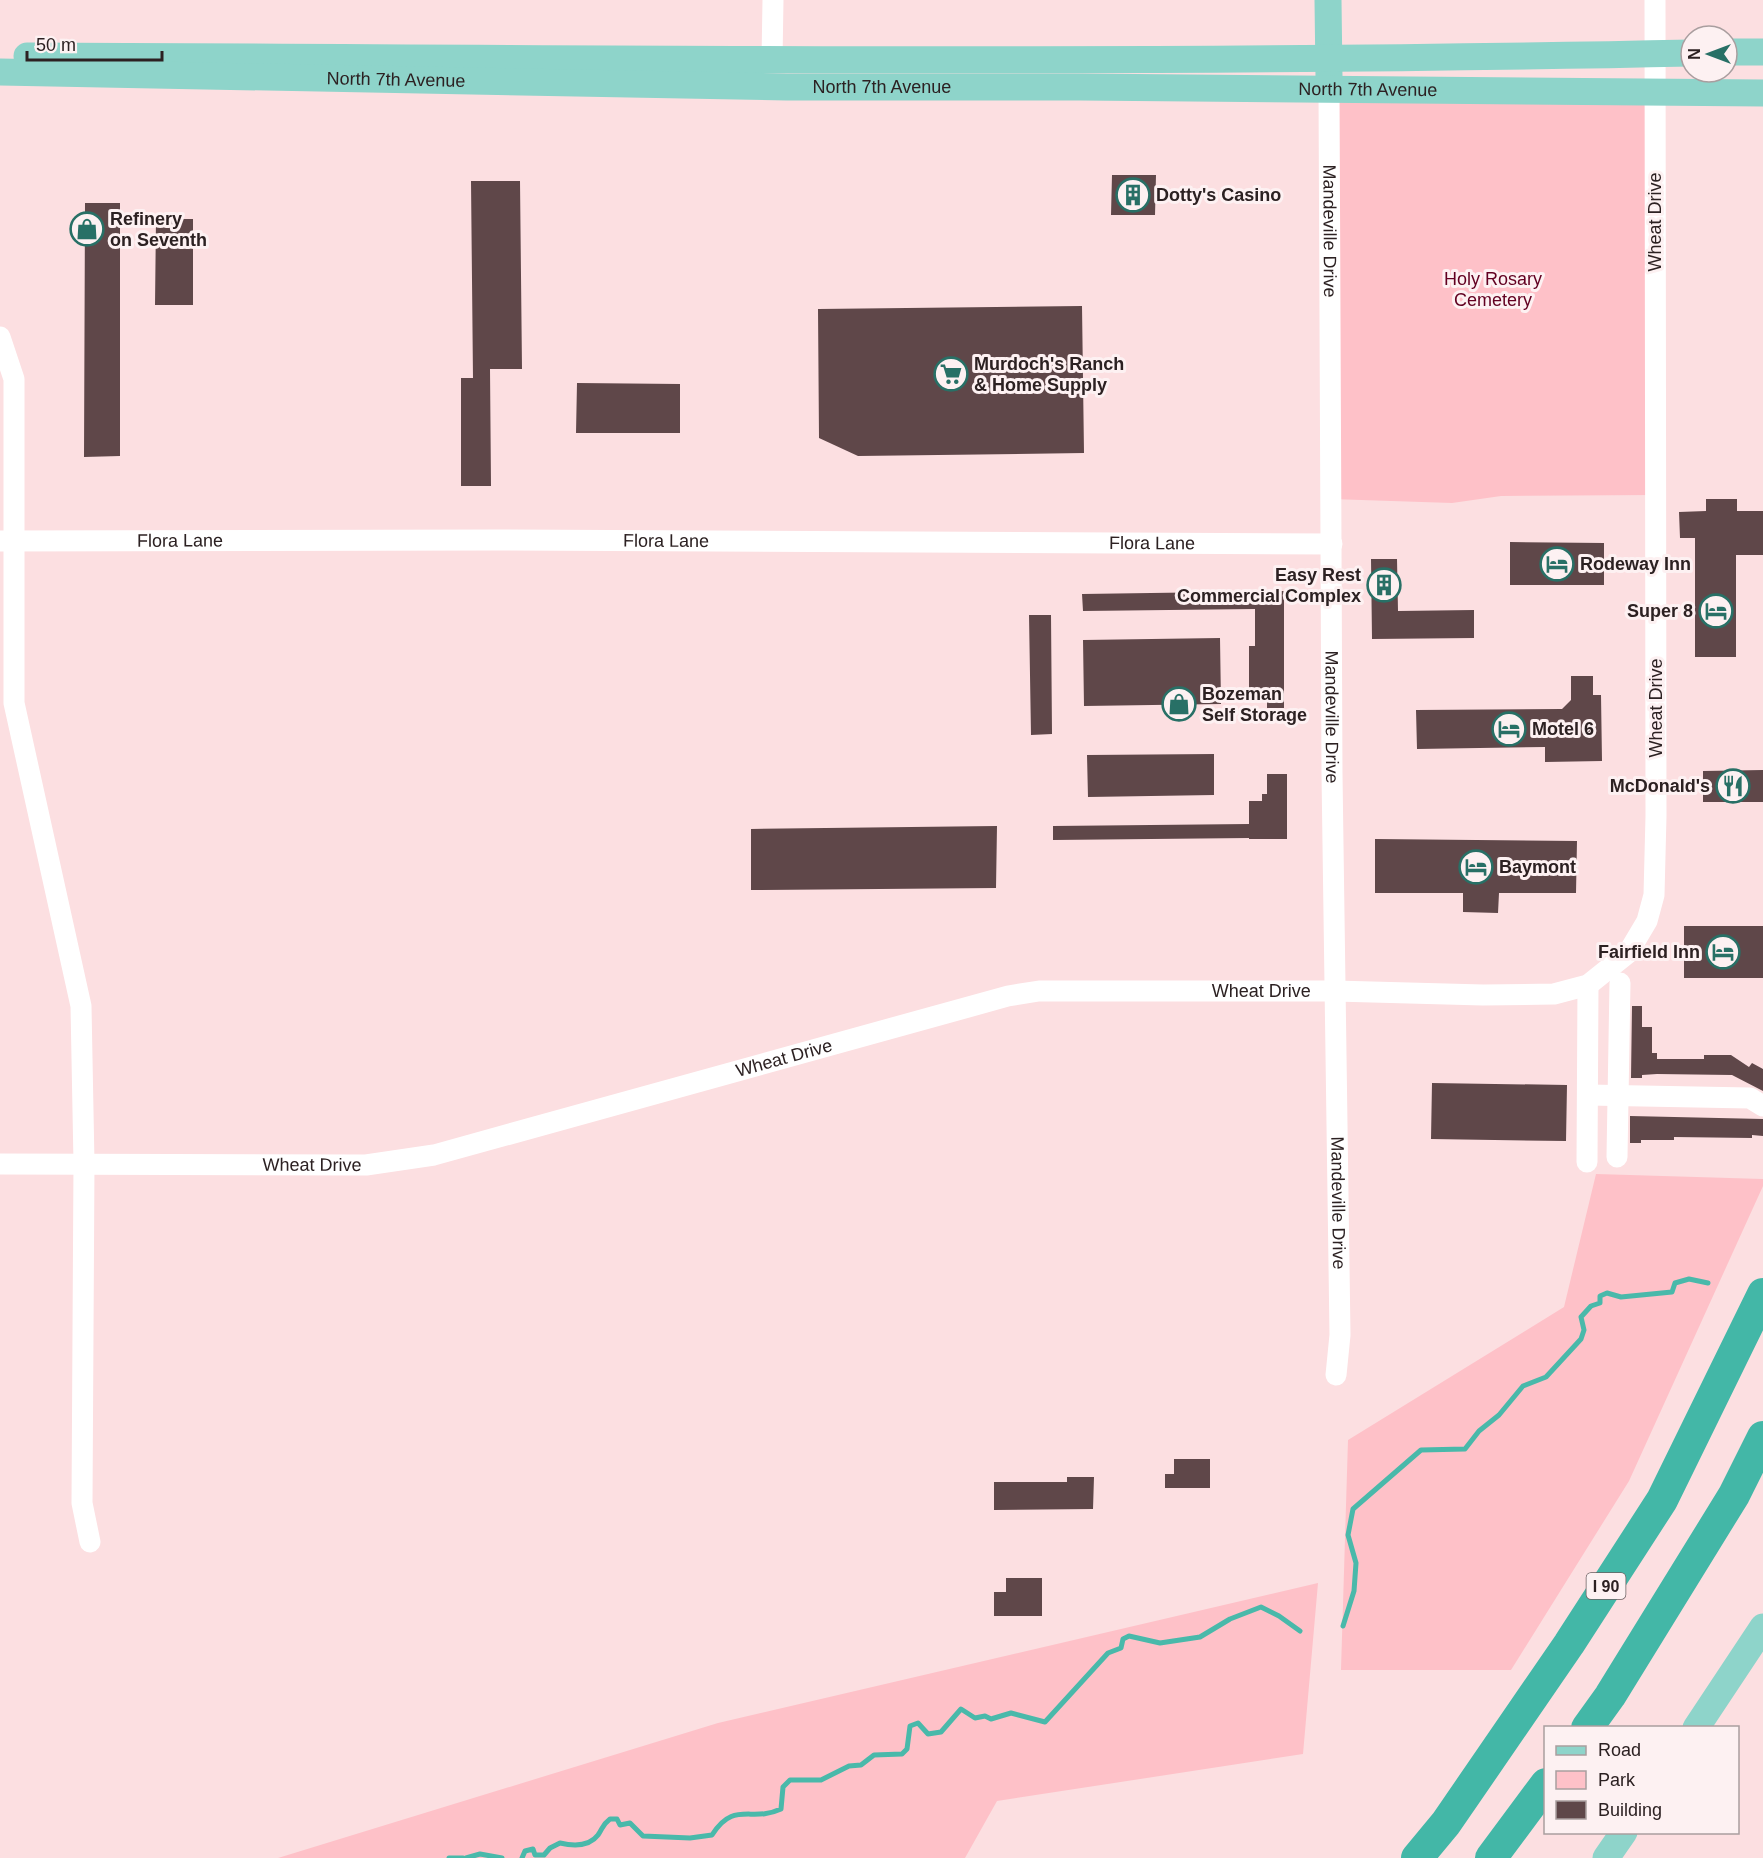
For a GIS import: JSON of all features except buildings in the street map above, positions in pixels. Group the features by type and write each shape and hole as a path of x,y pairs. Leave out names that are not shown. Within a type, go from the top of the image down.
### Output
{"highway":[{"name":"I 90","path":"1417,1858 1446,1823 1569,1644 1662,1500 1763,1294"},
{"path":"1588,1726 1610,1696 1734,1495 1763,1437"},
{"path":"1491,1858 1544,1785"}],"main road":[{"name":"Mandeville Drive","path":"1328,0 1329,89"},
{"path":"1739,52 1763,52"},
{"name":"North 7th Avenue","path":"1,70 772,60 1329,59 1679,53"},
{"name":"North 7th Avenue","path":"1,70 786,87 1763,93"},
{"path":"1697,1726 1763,1628"},
{"path":"1606,1858 1623,1834"}],"street":[{"path":"772,60 773,0"},
{"name":"Wheat Drive","path":"0,1164 366,1165 406,1161 1008,996 1039,992 1335,991 1554,994 1588,985 1628,953 1647,921 1654,895 1656,816 1655,0"},
{"name":"Mandeville Drive","path":"1329,89 1335,991 1340,1335 1335,1375"},
{"path":"0,337 14,379 8,541 14,703 81,1006 84,1164 82,1503 90,1542"},
{"name":"Flora Lane","path":"8,541 496,540 1332,544"},
{"path":"1617,1157 1620,983"},
{"path":"1587,1162 1588,985"},
{"path":"1588,1095 1750,1098 1763,1106"}],"green space":[{"name":"Holy Rosary Cemetery","path":"1329,89 1655,93 1655,495 1501,496 1452,503 1331,499"},
{"path":"1596,1174 1763,1179 1763,1186 1629,1481 1511,1670 1341,1670 1348,1440 1564,1307"},
{"path":"1318,1583 1303,1754 997,1801 965,1858 278,1858 718,1723"}],"waterway":[{"path":"1343,1626 1354,1591 1356,1563 1348,1535 1353,1509 1421,1450 1465,1449 1479,1431 1499,1415 1523,1386 1546,1377 1581,1339 1584,1330 1581,1317 1591,1306 1600,1303 1600,1296 1607,1293 1621,1297 1672,1292 1675,1283 1689,1279 1708,1283"},
{"path":"522,1858 525,1851 533,1849 535,1855 544,1855 550,1848 560,1843 575,1845 590,1842 610,1819 617,1819 620,1825 630,1823 643,1836 690,1838 712,1835 728,1818 744,1814 770,1813 781,1809 783,1787 790,1780 821,1780 849,1766 861,1765 874,1755 902,1754 907,1749 910,1726 918,1723 928,1734 941,1732 961,1709 975,1718 985,1716 991,1719 1011,1713 1045,1722 1108,1653 1121,1648 1123,1639 1129,1636 1160,1643 1200,1637 1230,1619 1261,1607 1300,1631"},
{"path":"466,1858 480,1854 502,1858"},
{"path":"449,1858 463,1858"}],"place":[{"name":"Dotty's Casino","path":"1133,195"},
{"name":"Refinery on Seventh","path":"87,229"},
{"name":"Murdoch's Ranch & Home Supply","path":"951,374"},
{"name":"Rodeway Inn","path":"1557,564"},
{"name":"Easy Rest Commercial Complex","path":"1384,585"},
{"name":"Super 8","path":"1716,611"},
{"name":"Bozeman Self Storage","path":"1179,704"},
{"name":"Motel 6","path":"1509,729"},
{"name":"McDonald's","path":"1733,786"},
{"name":"Baymont","path":"1476,867"},
{"name":"Fairfield Inn","path":"1723,952"}]}
